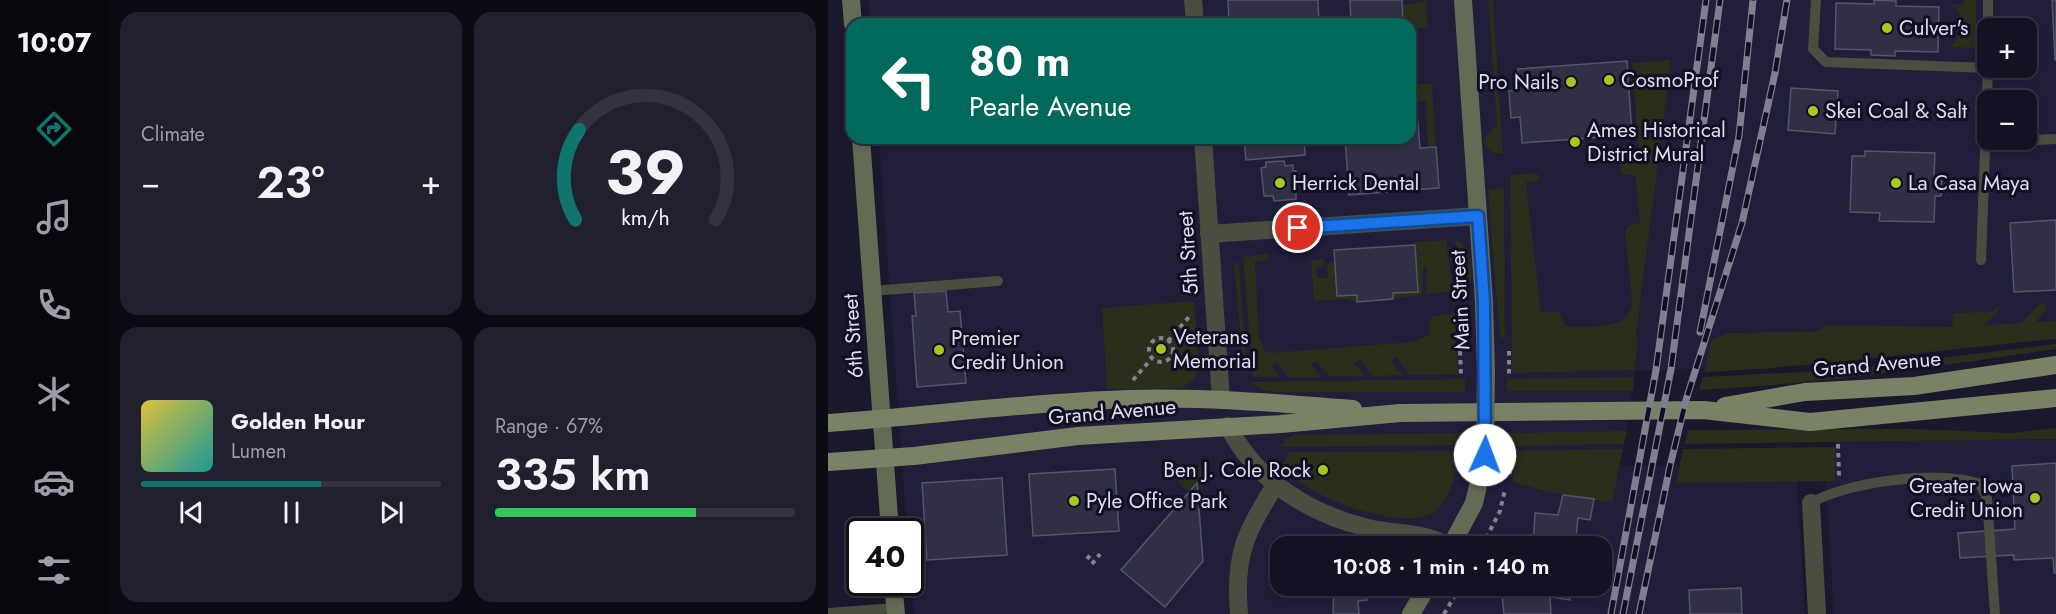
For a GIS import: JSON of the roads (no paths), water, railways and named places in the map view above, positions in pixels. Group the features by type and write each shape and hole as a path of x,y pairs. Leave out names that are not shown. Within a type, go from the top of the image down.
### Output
{"main road":[{"name":"Grand Avenue","path":"1703,410 1805,392 1914,386 2056,365"},
{"name":"Grand Avenue","path":"828,462 884,458 1078,436 1400,413 1703,410 1810,422 2056,398"},
{"name":"Grand Avenue","path":"828,423 1064,402 1130,399 1221,400 1400,413"}],"street":[{"path":"851,0 852,18"},
{"path":"1193,0 1194,18"},
{"name":"Main Street","path":"1455,536 1474,503 1485,455 1486,371 1463,0"},
{"name":"6th Street","path":"861,144 889,518"},
{"name":"5th Street","path":"1203,144 1221,400"},
{"path":"1209,234 1478,216"},
{"path":"1228,426 1245,455 1259,472 1275,485 1330,516 1370,529 1427,536"},
{"path":"1239,614 1237,566 1241,548 1250,526 1275,485"},
{"path":"1811,503 1817,614"},
{"path":"894,596 895,611"},
{"path":"1411,614 1422,596"}],"lane":[{"path":"1816,0 1813,49 1826,62 1977,68"},
{"path":"1988,0 1988,18"},
{"path":"2037,140 2056,139"},
{"path":"1981,260 1984,150"},
{"path":"872,291 998,281"},
{"path":"1811,503 1839,489 1877,483 1960,477 1980,484 1987,498 1995,614"},
{"path":"828,613 895,611"}],"railway":[{"path":"1611,614 1656,370 1706,0"},
{"path":"1623,614 1671,369 1720,0"},
{"path":"1700,332 1739,136 1753,0"},
{"path":"1639,614 1686,400 1742,223 1775,73 1787,0"}],"place":[{"name":"Culver's","path":"1887,28"},
{"name":"CosmoProf","path":"1609,80"},
{"name":"Pro Nails","path":"1571,82"},
{"name":"Skei Coal & Salt","path":"1813,111"},
{"name":"Ames Historical District Mural","path":"1575,142"},
{"name":"Herrick Dental","path":"1280,183"},
{"name":"La Casa Maya","path":"1896,183"},
{"name":"Veterans Memorial","path":"1161,349"},
{"name":"Premier Credit Union","path":"939,350"},
{"name":"Ben J. Cole Rock","path":"1323,470"},
{"name":"Greater Iowa Credit Union","path":"2035,498"},
{"name":"Pyle Office Park","path":"1074,501"}]}
